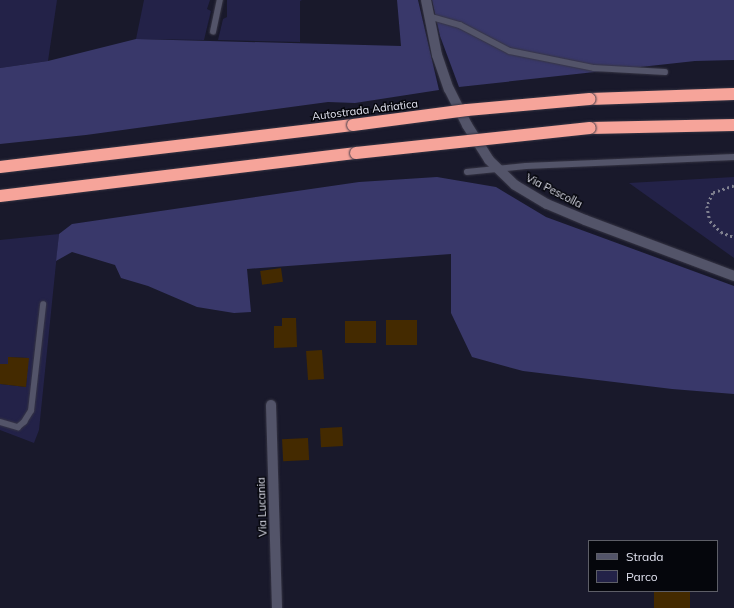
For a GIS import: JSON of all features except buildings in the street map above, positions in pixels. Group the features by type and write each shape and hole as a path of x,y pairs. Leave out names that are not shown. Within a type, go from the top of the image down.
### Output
{"highway":[{"name":"Autostrada Adriatica","path":"0,168 467,110 590,99 734,94"},
{"path":"0,196 356,153 590,128 734,125"}],"street":[{"name":"Via Pescolla","path":"426,0 428,16 449,89 467,126 489,160 515,185 547,204 734,276"},
{"name":"Via Lucania","path":"271,405 277,608"}],"lane":[{"path":"213,32 220,0"},
{"path":"428,16 460,25 510,51 594,68 665,72"},
{"path":"467,172 499,170 526,166 734,157"},
{"path":"0,422 18,427 24,422 31,411 35,391 43,305"}],"path":[{"path":"734,186 712,193 707,206 710,221 734,238"}],"green space":[{"path":"0,0 57,0 48,61 0,68"},
{"path":"144,0 210,0 207,9 211,11 204,40 136,39"},
{"path":"227,0 302,0 300,1 300,42 218,40 223,19 227,17"},
{"path":"734,177 734,258 629,183"},
{"path":"59,234 39,430 34,443 0,430 0,384 26,387 28,358 8,357 8,364 0,364 0,240"}],"shaded area":[{"path":"397,0 418,0 439,90 355,103 328,102 86,135 0,144 0,68 48,61 136,39 401,46"},
{"path":"432,0 734,0 734,60 695,61 459,87 440,36"},
{"path":"437,177 496,187 546,217 734,286 734,394 672,389 523,371 472,357 451,313 451,254 247,269 251,312 234,313 197,307 148,286 121,278 115,265 72,252 56,261 59,234 72,224 359,182"}]}
